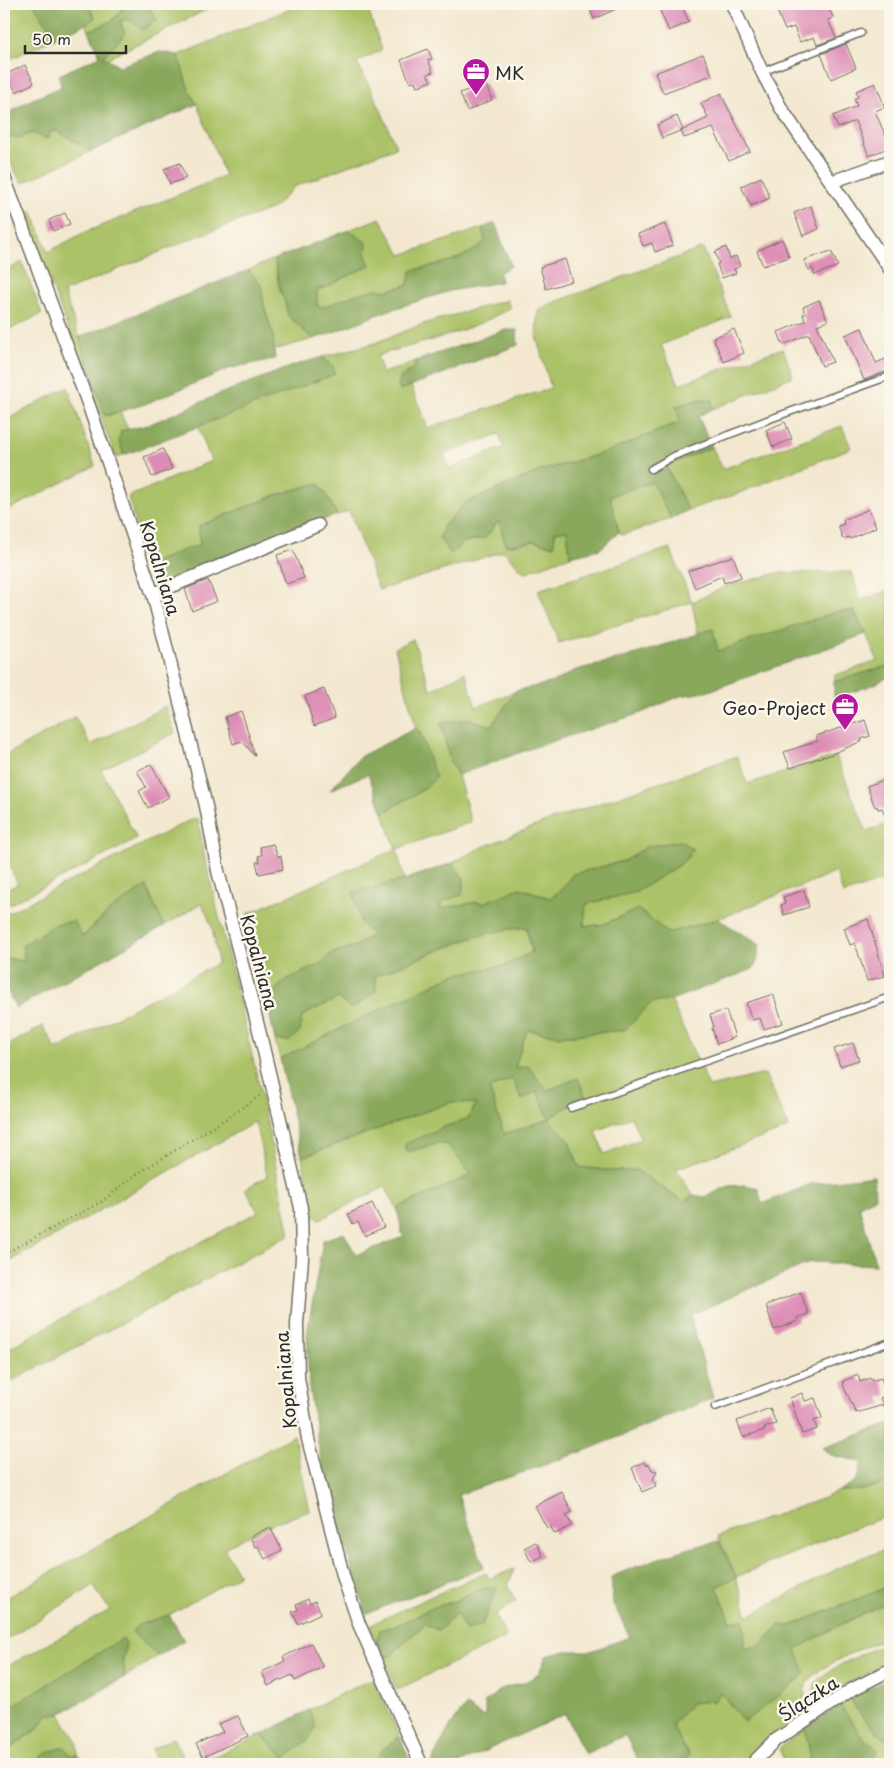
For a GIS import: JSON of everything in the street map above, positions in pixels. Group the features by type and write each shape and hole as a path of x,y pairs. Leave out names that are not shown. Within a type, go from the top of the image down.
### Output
{"street":[{"path":"732,4 762,72 781,108 890,269"},
{"path":"831,182 890,161"},
{"name":"Kopalniana","path":"4,177 89,406 153,594 206,806 218,871 302,1208 302,1258 297,1324 298,1377 308,1439 344,1579 359,1624 422,1764"},
{"path":"153,594 318,525"},
{"name":"Ślączka","path":"752,1764 776,1740 851,1690 890,1670"}],"lane":[{"path":"762,72 861,33"},
{"path":"651,469 674,456 890,376"},
{"path":"571,1108 890,997"},
{"path":"715,1407 890,1342"}],"path":[{"path":"4,1254 101,1202 134,1176 227,1118 272,1087"}],"green space":[{"path":"4,4 34,4 55,38 4,62"},
{"path":"34,4 87,4 95,18 55,38"},
{"path":"87,4 126,4 123,5 114,19 89,31 86,24 95,17"},
{"path":"147,4 218,4 107,59 102,57 125,34 120,21 128,19 157,20"},
{"path":"147,4 157,20 143,30 128,19 120,21 125,34 103,57 120,66 160,52 178,55 189,91 197,104 92,151 57,131 51,131 47,139 32,133 22,137 6,138 4,133 4,116 26,102 61,87 59,75 100,56 89,31 114,19 123,5"},
{"path":"302,4 366,4 382,50 357,62 381,110 396,147 294,187 274,208 198,236 64,292 105,416 120,412 128,429 121,431 119,441 124,455 116,458 26,216 32,210 48,252 81,234 225,176 197,104 189,91 178,55"},
{"path":"51,131 57,131 92,151 22,183 9,159 4,133 6,138 22,137 32,133 47,139"},
{"path":"380,218 401,255 482,228 486,241 478,248 460,257 441,264 411,271 408,285 385,291 377,289 357,294 323,307 317,306 317,290 370,265 365,256 366,243 349,230"},
{"path":"495,223 511,266 499,273 501,282 450,291 384,312 313,339 288,316 280,290 275,259 349,230 367,243 366,256 370,265 317,290 317,306 323,307 357,294 377,289 385,291 408,285 411,271 450,261 477,248 485,241 482,228"},
{"path":"703,248 731,317 661,345 679,384 783,348 793,376 713,409 712,400 677,406 680,422 607,452 540,471 465,503 444,526 464,542 485,538 499,520 506,546 534,541 554,546 555,532 567,530 570,556 524,573 504,551 379,590 349,511 337,515 318,483 276,495 199,526 200,545 153,563 148,558 141,542 128,497 211,461 198,426 334,374 333,366 322,357 372,344 426,323 507,300 510,308 480,323 448,335 382,354 377,357 383,373 416,361 415,367 401,377 400,390 411,386 428,428 551,388 536,336 538,310 552,303","holes":["499,434 504,447 449,469 444,454"]},
{"path":"274,259 280,290 288,316 313,339 274,350 273,334 264,307 261,285 249,270"},
{"path":"22,262 42,314 4,332 4,272"},
{"path":"249,270 261,285 264,307 273,334 275,359 231,368 145,404 105,416 79,337"},
{"path":"505,330 517,330 518,345 400,390 398,386 401,377 415,367 416,361"},
{"path":"322,357 333,366 335,374 124,455 119,441 121,431 148,425 222,393"},
{"path":"68,387 95,466 4,512 4,421"},
{"path":"700,399 712,400 713,409 698,416 712,447 666,466 688,510 671,519 652,482 610,496 619,532 600,549 570,556 567,530 555,532 554,546 534,541 506,546 499,521 485,538 464,542 451,554 439,538 444,526 465,503 540,471 607,452 680,422 676,406"},
{"path":"842,426 851,448 734,495 688,510 666,466 712,447 723,469"},
{"path":"653,482 671,519 622,535 619,532 609,496"},
{"path":"318,483 337,515 286,533 160,584 153,563 200,545 199,526 276,495"},
{"path":"670,548 692,602 559,643 538,590"},
{"path":"852,572 860,600 890,590 890,665 834,682 835,675 878,661 854,611 839,611 717,652 713,629 698,634 692,602 727,586 778,573"},
{"path":"839,611 854,611 866,634 706,692 680,696 641,713 538,746 458,775 450,761 441,723 469,719 491,726 516,691 553,682 576,670 627,657 713,629 718,651"},
{"path":"413,639 431,690 465,672 476,707 516,691 491,726 469,719 450,761 458,775 471,822 397,849 404,880 381,885 373,935 355,946 330,954 322,963 286,980 267,998 247,914 396,849 383,813 424,789 420,732 416,728 395,648"},
{"path":"890,665 890,676 873,685 834,698 834,682"},
{"path":"166,706 175,733 101,770 137,839 4,907 4,891 18,884 4,855 4,756 75,717 91,745"},
{"path":"416,728 420,732 436,778 424,789 383,813 368,774 330,790 361,756"},
{"path":"737,756 747,784 836,756 866,831 890,823 890,878 843,894 836,872 718,919 668,933 638,909 602,925 584,926 586,904 636,892 682,863 694,850 648,846 624,861 573,874 561,890 550,898 520,888 484,903 476,902 438,910 464,879 452,863 478,849 548,821"},
{"path":"198,818 204,854 260,1089 290,1235 4,1385 4,1351 150,1269 258,1212 245,1189 267,1176 255,1122 4,1265 4,1047 43,1026 56,1050 218,963 212,927 202,903 164,926 146,887 108,912 82,937 26,962 6,958 4,962 4,915 186,822"},
{"path":"681,841 694,850 682,863 636,892 586,904 584,926 602,925 638,909 668,933 718,919 760,945 757,961 753,969 671,1000 651,1003 625,1030 560,1036 528,1030 515,1068 528,1066 548,1090 578,1078 587,1100 567,1107 549,1119 568,1139 579,1167 614,1171 636,1170 684,1202 693,1195 705,1197 729,1186 746,1185 758,1188 762,1204 811,1184 874,1176 875,1198 859,1206 876,1265 811,1262 690,1315 713,1398 587,1450 458,1495 484,1567 366,1614 324,1479 309,1388 307,1334 323,1240 344,1233 356,1255 403,1237 397,1208 471,1175 448,1145 439,1143 407,1152 405,1144 469,1118 476,1104 451,1102 302,1157 280,1059 456,974 504,966 532,952 527,927 507,929 469,939 375,976 376,991 357,1006 350,1008 338,998 302,1016 300,1031 290,1041 275,1040 267,998 286,980 322,963 330,954 355,946 372,935 361,923 353,892 404,880 452,863 464,879 462,895 444,901 439,909 476,902 484,903 520,888 550,898 561,890 573,874 624,861 648,846","holes":["512,1079 522,1100 537,1091 549,1119 504,1134 489,1088"]},
{"path":"146,886 164,926 16,1008 4,978 5,958 25,962 22,946 55,924 74,921 83,937 108,912"},
{"path":"526,927 532,952 504,966 456,974 280,1059 275,1040 290,1041 300,1031 302,1016 338,998 350,1008 376,991 375,976 463,941 491,932"},
{"path":"671,1000 709,1087 765,1074 789,1128 676,1169 693,1195 684,1203 636,1170 614,1171 579,1167 568,1139 504,1134 489,1088 512,1079 537,1091 549,1118 567,1107 586,1100 548,1090 528,1066 515,1068 528,1030 560,1036 625,1030 651,1003","holes":["631,1117 641,1139 604,1154 596,1131"]},
{"path":"451,1102 476,1103 469,1118 441,1128 405,1145 407,1152 439,1143 448,1145 472,1175 397,1208 385,1187 320,1219 314,1216 302,1157"},
{"path":"890,1424 890,1481 863,1490 839,1491 856,1481 862,1462 831,1455 822,1448"},
{"path":"294,1435 310,1511 274,1523 224,1548 239,1575 169,1615 138,1625 132,1631 158,1656 125,1677 123,1659 126,1643 123,1639 4,1711 4,1668 110,1610 93,1586 4,1641 4,1599"},
{"path":"890,1481 890,1515 736,1577 748,1616 850,1562 890,1548 890,1586 790,1626 780,1625 761,1645 745,1649 744,1620 731,1622 717,1587 736,1576 718,1536 839,1491 863,1490"},
{"path":"719,1541 736,1577 717,1587 731,1622 744,1620 745,1649 761,1645 780,1625 790,1626 890,1586 890,1601 796,1649 805,1673 744,1722 721,1693 714,1701 692,1703 672,1725 689,1756 674,1764 640,1764 625,1735 585,1754 565,1714 457,1764 433,1764 432,1762 447,1732 466,1706 485,1718 485,1702 501,1689 525,1682 538,1675 546,1656 565,1651 591,1651 630,1637 613,1604 611,1577 664,1556"},
{"path":"514,1569 508,1587 516,1601 496,1615 506,1637 397,1690 382,1656 391,1656 425,1624 439,1631 456,1613 466,1630 470,1593 455,1601 429,1609 402,1623 381,1630 376,1642 369,1628 372,1624 486,1573 489,1579"},
{"path":"486,1588 497,1588 482,1625 466,1630 456,1613 439,1631 425,1624 391,1656 382,1656 376,1642 380,1630 402,1623 429,1609"},
{"path":"890,1601 890,1637 844,1657 811,1678 805,1691 807,1709 763,1745 744,1764 674,1764 689,1756 672,1725 692,1702 713,1701 721,1692 744,1722 796,1682 796,1649"},
{"path":"169,1615 184,1640 158,1656 132,1632 138,1625"},
{"path":"123,1638 126,1643 123,1659 125,1677 60,1714 49,1714 37,1729 13,1747 4,1747 4,1711"},
{"path":"890,1642 890,1662 848,1683 819,1701 813,1696 816,1683 822,1676 851,1659"},
{"path":"890,1678 890,1741 867,1723 851,1699"},
{"path":"369,1680 374,1680 400,1737 383,1749 375,1764 354,1764 351,1762 346,1764 196,1764 261,1735 285,1757 316,1727 309,1710"},
{"path":"851,1699 868,1723 890,1741 890,1759 881,1764 871,1764 870,1762 877,1750 864,1739 840,1705"},
{"path":"840,1705 864,1739 878,1750 870,1762 871,1764 808,1764 810,1754 805,1728"},
{"path":"309,1710 316,1727 308,1740 285,1758 261,1735"},
{"path":"49,1714 60,1714 77,1742 78,1754 72,1757 48,1752 29,1764 4,1764 4,1747 13,1747 37,1729"},
{"path":"805,1728 810,1754 808,1764 784,1764 780,1748"},
{"path":"400,1737 411,1764 375,1764 383,1749"},
{"path":"173,1738 186,1764 156,1764 152,1749"},
{"path":"65,1747 72,1757 78,1754 84,1762 81,1764 29,1764 48,1752"}],"building":[{"path":"588,4 627,4 594,19"},
{"path":"676,4 681,4 689,22 669,31 660,11"},
{"path":"774,4 827,4 833,18 828,20 836,38 817,45 814,37 800,42 794,27 785,30"},
{"path":"846,44 856,68 831,79 821,54"},
{"path":"428,49 432,59 428,60 433,72 427,74 431,81 417,87 415,81 410,83 401,60"},
{"path":"703,54 712,75 663,93 655,73"},
{"path":"25,65 34,83 16,92 7,74"},
{"path":"485,83 492,100 467,111 460,93"},
{"path":"875,83 885,107 875,111 890,147 869,156 855,121 838,128 833,116 857,106 854,99 858,97 856,91"},
{"path":"722,93 750,151 729,161 713,128 684,138 681,131 708,118 701,103"},
{"path":"677,116 683,130 662,138 657,125"},
{"path":"180,163 186,178 170,184 164,169"},
{"path":"761,177 770,198 751,206 741,186"},
{"path":"811,206 819,229 803,236 794,213"},
{"path":"65,213 70,224 53,231 49,220"},
{"path":"665,224 673,245 655,252 652,243 643,246 638,234"},
{"path":"782,239 789,257 763,266 757,251"},
{"path":"726,247 730,259 736,256 740,266 734,269 736,273 722,278 715,252"},
{"path":"831,251 838,266 815,275 812,268 809,270 804,260"},
{"path":"565,259 572,281 546,289 540,267"},
{"path":"819,300 828,321 817,325 833,362 822,366 809,334 783,345 778,332 805,321 803,307"},
{"path":"862,328 876,363 890,357 890,370 864,380 845,335"},
{"path":"734,329 744,353 724,362 713,338"},
{"path":"785,422 792,439 773,447 766,430"},
{"path":"163,449 172,469 152,477 144,457"},
{"path":"869,509 876,527 850,539 849,537 843,539 838,526 844,524 843,520"},
{"path":"293,550 304,578 286,584 277,555"},
{"path":"733,556 741,577 724,583 722,576 695,588 688,571"},
{"path":"208,580 217,601 192,611 185,589"},
{"path":"324,689 335,718 314,726 305,696"},
{"path":"241,711 255,756 242,741 233,744 225,717"},
{"path":"865,720 870,736 825,757 790,768 784,752 818,741 816,736"},
{"path":"151,764 169,797 148,808 139,791 146,787 137,771"},
{"path":"890,778 889,827 882,808 878,809 877,806 875,807 867,786"},
{"path":"273,844 278,857 281,856 283,869 259,874 256,862 260,862 258,856 262,855 260,847"},
{"path":"804,890 809,907 784,915 781,905 785,903 783,897"},
{"path":"868,919 885,976 867,981 855,943 850,945 844,928"},
{"path":"773,994 783,1023 764,1029 760,1018 752,1020 746,1003"},
{"path":"726,1010 735,1037 717,1044 710,1015"},
{"path":"853,1043 859,1060 840,1066 834,1049"},
{"path":"372,1203 384,1227 365,1236 358,1222 353,1224 348,1214"},
{"path":"801,1292 808,1314 797,1318 798,1321 774,1330 766,1305"},
{"path":"858,1375 860,1382 870,1378 872,1381 881,1378 887,1395 880,1398 883,1405 856,1413 843,1381"},
{"path":"802,1393 805,1401 815,1398 822,1418 814,1421 817,1429 802,1434 790,1398"},
{"path":"770,1408 776,1424 764,1428 765,1430 743,1437 737,1421"},
{"path":"644,1462 646,1465 649,1464 652,1470 657,1471 653,1480 656,1486 642,1492 632,1468"},
{"path":"562,1492 572,1512 566,1515 572,1525 555,1534 550,1526 547,1528 535,1506"},
{"path":"270,1527 282,1550 265,1559 258,1546 255,1547 250,1537"},
{"path":"536,1542 543,1556 531,1562 524,1548"},
{"path":"308,1599 310,1604 315,1601 321,1613 298,1624 292,1612 298,1610 296,1605"},
{"path":"311,1643 323,1667 295,1681 292,1675 268,1686 262,1672 285,1661 283,1657"},
{"path":"238,1716 248,1736 203,1757 196,1744 223,1732 218,1724"}],"place":[{"name":"MK","path":"476,96"},
{"name":"Geo-Project","path":"845,731"}]}
